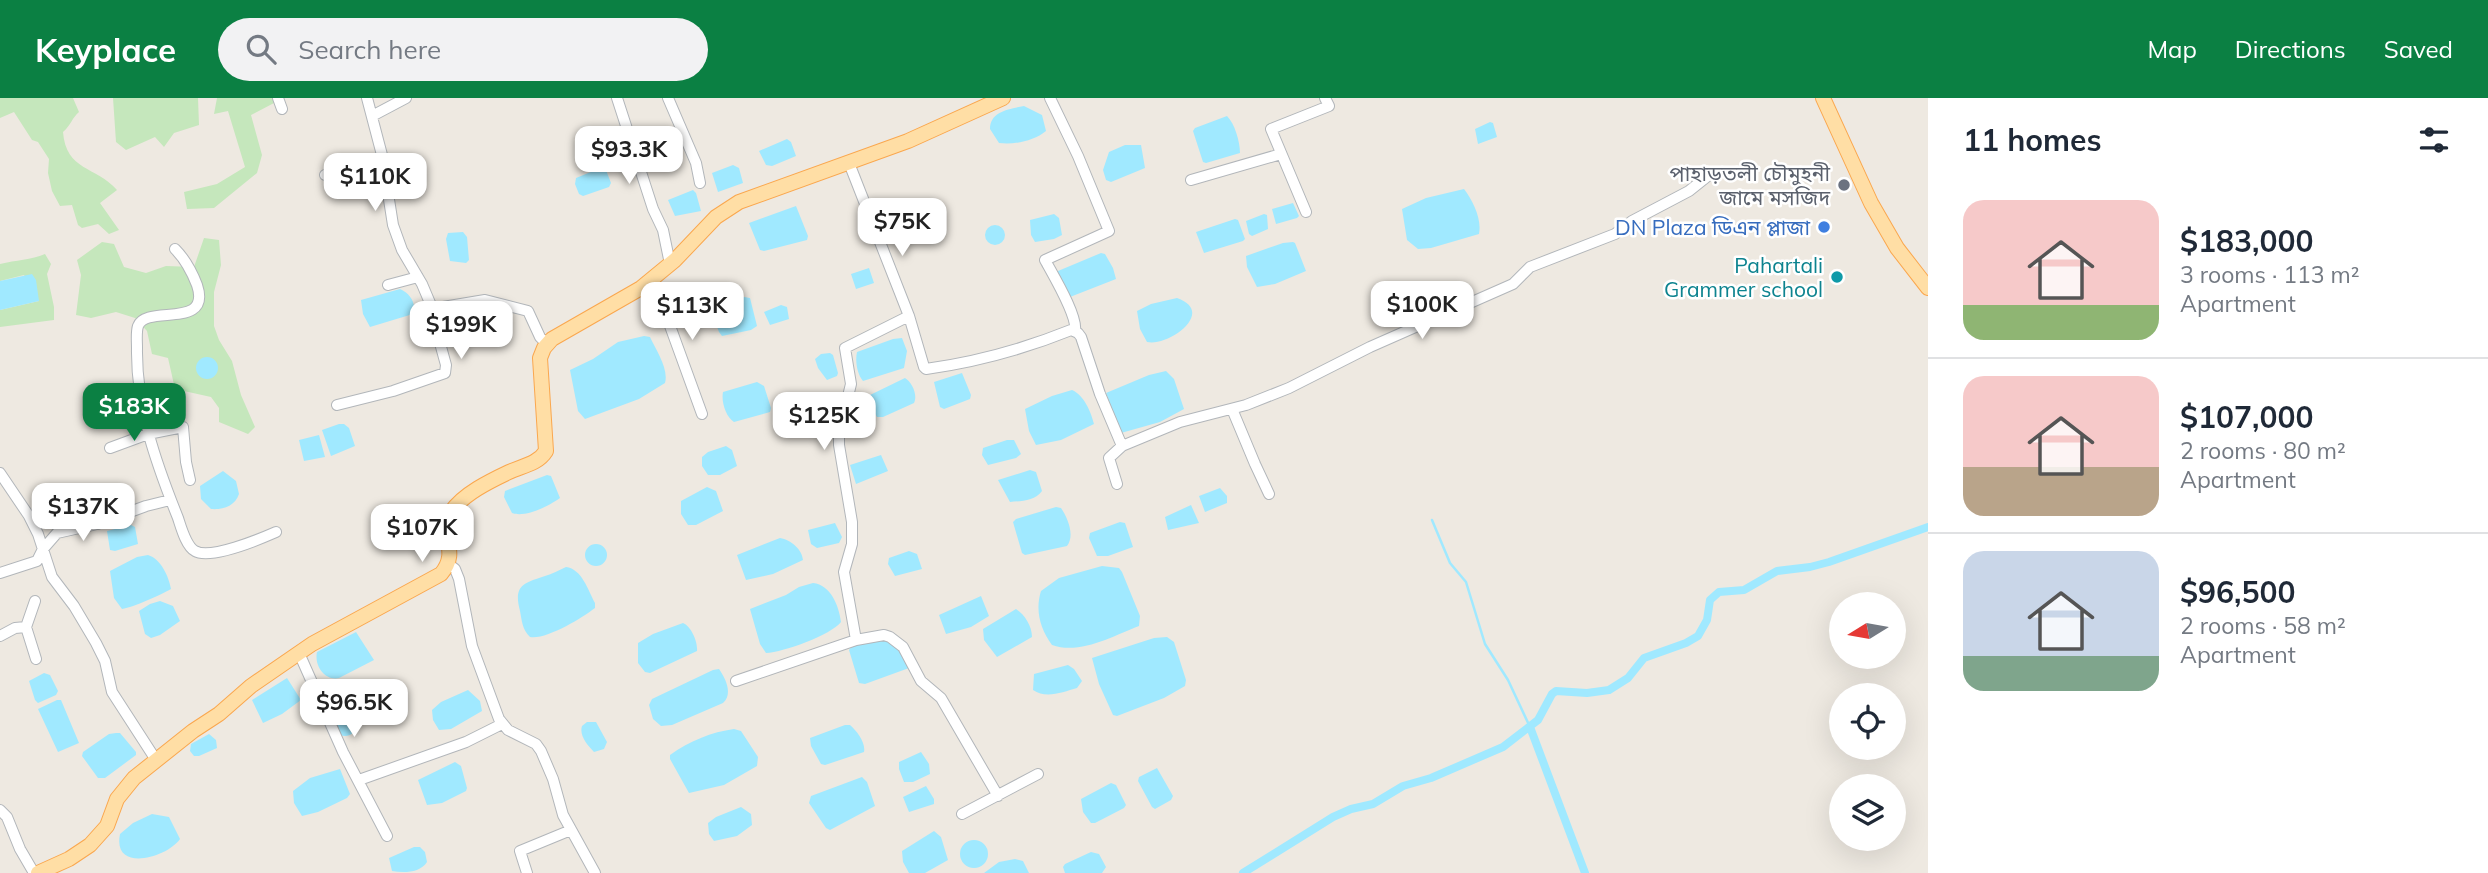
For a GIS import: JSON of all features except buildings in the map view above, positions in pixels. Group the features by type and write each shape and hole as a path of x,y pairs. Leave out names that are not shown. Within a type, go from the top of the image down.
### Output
{"main road":[{"path":"36,873 79,853 99,836 107,826 117,799 125,787 251,686 299,653 377,607 441,574 448,564 450,548 446,526 451,512 464,499 493,480 541,459 546,451 540,365 547,344 557,334 608,308 653,279 708,225 739,202 919,136 1003,98"},
{"path":"1824,98 1871,203 1897,248 1928,288"}],"street":[{"path":"337,405 393,391 445,373 446,365 433,310 402,250 393,225 386,175 367,98"},
{"path":"372,116 406,98"},
{"path":"617,98 653,209 663,230 670,264"},
{"path":"668,98 695,163 700,183"},
{"path":"1049,98 1078,156 1109,231 1045,260 1068,303 1076,326 1075,331"},
{"path":"1306,212 1271,128 1329,106 1325,98"},
{"path":"1191,180 1281,154"},
{"path":"849,163 909,316 926,369 1015,351 1071,330 1075,331 1081,337 1103,403 1122,446"},
{"path":"325,175 386,175"},
{"path":"1117,484 1109,458 1122,446 1180,422 1232,409 1289,388 1370,347 1513,284 1530,267 1615,234 1632,221 1689,191 1709,176"},
{"path":"175,248 195,281 198,300 190,311 146,318 138,327 137,362 142,410 170,500 191,549 196,552 237,548 276,532"},
{"path":"388,285 418,277"},
{"path":"653,279 702,414"},
{"path":"433,310 485,300 528,311 540,337 547,344"},
{"path":"856,640 844,572 852,544 852,522 839,445 839,433 850,384 845,348 909,316"},
{"path":"1232,409 1269,494"},
{"path":"110,448 148,434 183,427 190,480"},
{"path":"0,473 29,516 52,577 74,606 96,643 112,692 156,760"},
{"path":"0,573 37,561 57,533 97,524 170,500"},
{"path":"448,564 455,569 459,579 472,646 502,724 517,736 536,744 541,751 553,779 563,815 596,873"},
{"path":"35,601 26,627 37,659"},
{"path":"0,636 15,628 26,627"},
{"path":"736,681 856,640 884,635 896,640 903,647 916,674 941,698 998,796"},
{"path":"299,653 324,713 387,836"},
{"path":"359,780 454,747 502,724"},
{"path":"962,814 1038,774"},
{"path":"0,810 36,873"},
{"path":"527,873 520,851 571,830"}],"green space":[{"path":"0,98 73,98 79,112 63,132 65,145 76,161 117,190 100,203 119,230 109,234 98,224 82,228 78,225 72,205 60,206 52,191 48,173 49,159 38,142 32,140 14,112 0,118"},
{"path":"113,98 198,98 199,125 174,133 164,147 155,137 126,150 116,142"},
{"path":"217,98 276,98 274,103 251,115 262,155 257,173 214,208 187,209 184,192 217,184 245,167 228,111 214,114"},
{"path":"204,238 219,240 221,265 214,292 214,326 232,361 241,395 255,427 248,434 219,422 219,408 211,397 175,389 168,358 152,354 147,331 135,318 116,312 91,318 76,315 81,275 77,260 102,242 114,244 124,267 146,273 166,266 194,267"},
{"path":"45,254 51,264 47,274 54,320 0,327 0,310 39,301 24,275 0,281 0,264"}],"water":[{"path":"1024,106 1042,115 1046,131 1024,142 999,143 990,129 993,118 1002,112"},
{"path":"1227,116 1236,133 1240,153 1203,162 1193,131"},
{"path":"1493,123 1497,137 1478,144 1475,129"},
{"path":"787,139 791,142 796,156 772,166 766,165 759,151"},
{"path":"1125,145 1141,145 1145,168 1111,182 1106,180 1103,170 1109,152"},
{"path":"733,165 739,168 743,183 718,192 712,173"},
{"path":"603,167 611,183 609,187 583,196 579,194 576,178"},
{"path":"1464,189 1476,210 1479,234 1431,248 1418,249 1407,240 1402,209 1426,198"},
{"path":"693,190 701,211 675,216 668,200"},
{"path":"1293,203 1299,216 1276,224 1272,209"},
{"path":"796,206 808,236 807,240 760,250 749,223"},
{"path":"1054,214 1059,218 1062,235 1035,242 1031,235 1030,220"},
{"path":"1267,215 1268,229 1252,236 1246,221"},
{"path":"1238,220 1245,239 1204,253 1196,232"},
{"path":"991,225 999,225 1005,235 999,245 991,245 985,239 985,231"},
{"path":"463,232 467,237 469,260 466,263 450,261 446,239 448,233"},
{"path":"1293,242 1306,271 1275,284 1257,287 1247,267 1246,256"},
{"path":"1101,253 1105,254 1116,279 1070,297 1058,271"},
{"path":"869,268 874,283 856,289 851,274"},
{"path":"32,274 36,280 39,301 0,310 0,281"},
{"path":"400,289 412,299 413,314 370,327 363,314 361,300"},
{"path":"738,296 750,298 757,326 751,330 722,336 711,311 719,303"},
{"path":"1177,298 1188,304 1192,311 1191,319 1176,334 1156,342 1147,342 1140,329 1137,311 1151,304"},
{"path":"781,305 787,307 789,319 770,325 764,312"},
{"path":"650,337 661,360 665,383 639,399 585,419 578,411 570,370 618,342"},
{"path":"902,338 907,351 904,368 863,381 857,367 857,352"},
{"path":"830,353 838,373 827,380 815,359 821,354"},
{"path":"207,357 217,364 218,368 211,378 207,379 197,372 196,368 203,358"},
{"path":"1166,371 1174,379 1184,409 1160,422 1121,433 1106,393"},
{"path":"962,373 971,395 970,399 944,409 940,407 934,382"},
{"path":"905,378 914,389 914,403 883,417 877,417 870,395"},
{"path":"757,382 764,386 770,412 734,422 725,409 723,392"},
{"path":"1072,390 1089,409 1094,424 1061,440 1036,445 1029,431 1025,409"},
{"path":"339,424 349,428 355,446 331,456 322,430"},
{"path":"319,435 325,457 304,461 299,440"},
{"path":"1014,440 1021,454 1016,458 988,465 982,455 983,448"},
{"path":"726,446 732,450 737,466 720,475 708,475 702,466 702,457"},
{"path":"881,455 888,471 856,484 850,465"},
{"path":"1030,470 1036,472 1042,491 1032,499 1010,502 998,480"},
{"path":"223,471 236,481 239,494 235,502 228,506 211,509 201,499 200,486"},
{"path":"547,475 551,476 560,498 530,513 512,513 504,497 505,491"},
{"path":"707,487 716,491 723,511 696,525 688,525 681,514 681,501"},
{"path":"1220,488 1227,496 1227,503 1205,512 1199,496"},
{"path":"1191,505 1199,523 1168,530 1165,517"},
{"path":"1056,507 1061,508 1070,527 1067,546 1025,555 1022,553 1013,522"},
{"path":"1120,522 1125,523 1133,547 1108,556 1097,556 1089,538 1090,533"},
{"path":"835,523 842,537 839,543 817,548 811,544 808,530"},
{"path":"131,525 135,527 138,544 110,550 107,531"},
{"path":"780,538 795,546 801,552 803,560 773,574 746,580 737,555"},
{"path":"596,544 604,547 607,555 604,563 596,566 588,563 585,555 588,547"},
{"path":"909,551 917,554 922,569 895,576 888,564 889,558"},
{"path":"148,555 157,560 164,569 171,589 122,609 114,598 110,571 137,557"},
{"path":"1102,566 1119,568 1122,572 1140,616 1139,626 1085,646 1074,648 1052,645 1040,619 1041,591 1059,578"},
{"path":"566,567 580,576 595,603 595,608 554,632 530,637 522,622 518,602 519,590 526,583"},
{"path":"813,583 829,592 836,603 841,622 828,632 806,642 766,653 760,644 750,609"},
{"path":"981,596 989,616 971,627 946,634 939,615"},
{"path":"160,601 173,606 180,621 151,638 145,634 139,611"},
{"path":"1016,609 1027,621 1032,637 997,657 984,640 983,629"},
{"path":"683,623 693,635 697,651 650,673 645,672 638,663 638,643 653,634"},
{"path":"356,632 374,660 339,678 325,675 317,662 317,652"},
{"path":"1167,637 1174,642 1186,680 1185,686 1164,698 1117,716 1113,715 1099,684 1092,658 1154,638"},
{"path":"885,639 901,650 909,668 865,684 859,683 849,650 860,643"},
{"path":"1068,665 1082,681 1077,688 1049,694 1033,690 1034,674"},
{"path":"719,669 728,691 723,703 672,725 661,726 653,719 649,705 652,699"},
{"path":"44,673 50,675 58,691 56,695 38,703 29,681"},
{"path":"287,678 301,700 282,714 263,723 252,700"},
{"path":"468,690 480,701 482,711 451,729 439,730 433,720 432,710 441,702"},
{"path":"61,700 79,743 58,752 38,709"},
{"path":"345,714 355,721 356,725 349,735 345,736 335,729 334,725 341,715"},
{"path":"587,722 596,722 607,742 604,749 594,752 586,743 581,729"},
{"path":"850,725 858,734 864,745 864,752 821,764 811,746 810,738"},
{"path":"734,729 741,731 758,757 757,766 724,785 689,793 670,755 701,738"},
{"path":"120,733 136,755 105,778 98,778 82,756 83,752 109,734"},
{"path":"209,734 216,740 217,748 194,756 190,751 191,744"},
{"path":"921,752 929,764 930,774 913,782 904,782 899,762"},
{"path":"455,762 461,766 466,791 442,803 427,805 418,780"},
{"path":"1157,768 1173,796 1155,809 1138,781 1139,777"},
{"path":"340,769 350,794 347,798 318,812 302,816 294,803 293,791 310,778"},
{"path":"862,777 867,782 875,806 830,830 826,828 809,803 811,796"},
{"path":"1111,783 1116,785 1126,805 1091,823 1083,812 1081,799"},
{"path":"926,786 934,804 909,812 903,797"},
{"path":"741,807 751,814 752,825 737,836 714,841 709,834 708,823"},
{"path":"152,814 169,817 180,839 164,852 153,856 132,858 124,854 120,846 120,834 133,823"},
{"path":"934,831 941,837 948,860 925,873 909,873 903,862 902,851"},
{"path":"974,840 984,844 988,854 984,864 974,868 964,864 960,854 964,844"},
{"path":"420,847 425,852 427,862 424,866 411,871 392,871 389,858"},
{"path":"1091,852 1099,854 1106,867 1102,873 1065,873 1065,864"},
{"path":"1015,859 1023,861 1029,873 984,873 999,862"}],"waterway":[{"path":"1432,520 1450,563 1466,582 1485,644 1508,680 1530,727"},
{"path":"1243,873 1333,817 1373,804 1403,786 1431,778 1503,747 1538,720 1556,691 1587,693 1609,690 1628,678 1644,658 1698,636 1707,620 1710,600 1719,592 1744,590 1777,571 1829,562 1928,527"},
{"path":"1530,727 1585,873"}],"place":[{"name":"পাহাড়তলী চৌমুহনী জামে মসজিদ","path":"1844,185"},
{"name":"DN Plaza ডিএন প্লাজা","path":"1824,227"},
{"name":"Pahartali Grammer school","path":"1837,277"}]}
